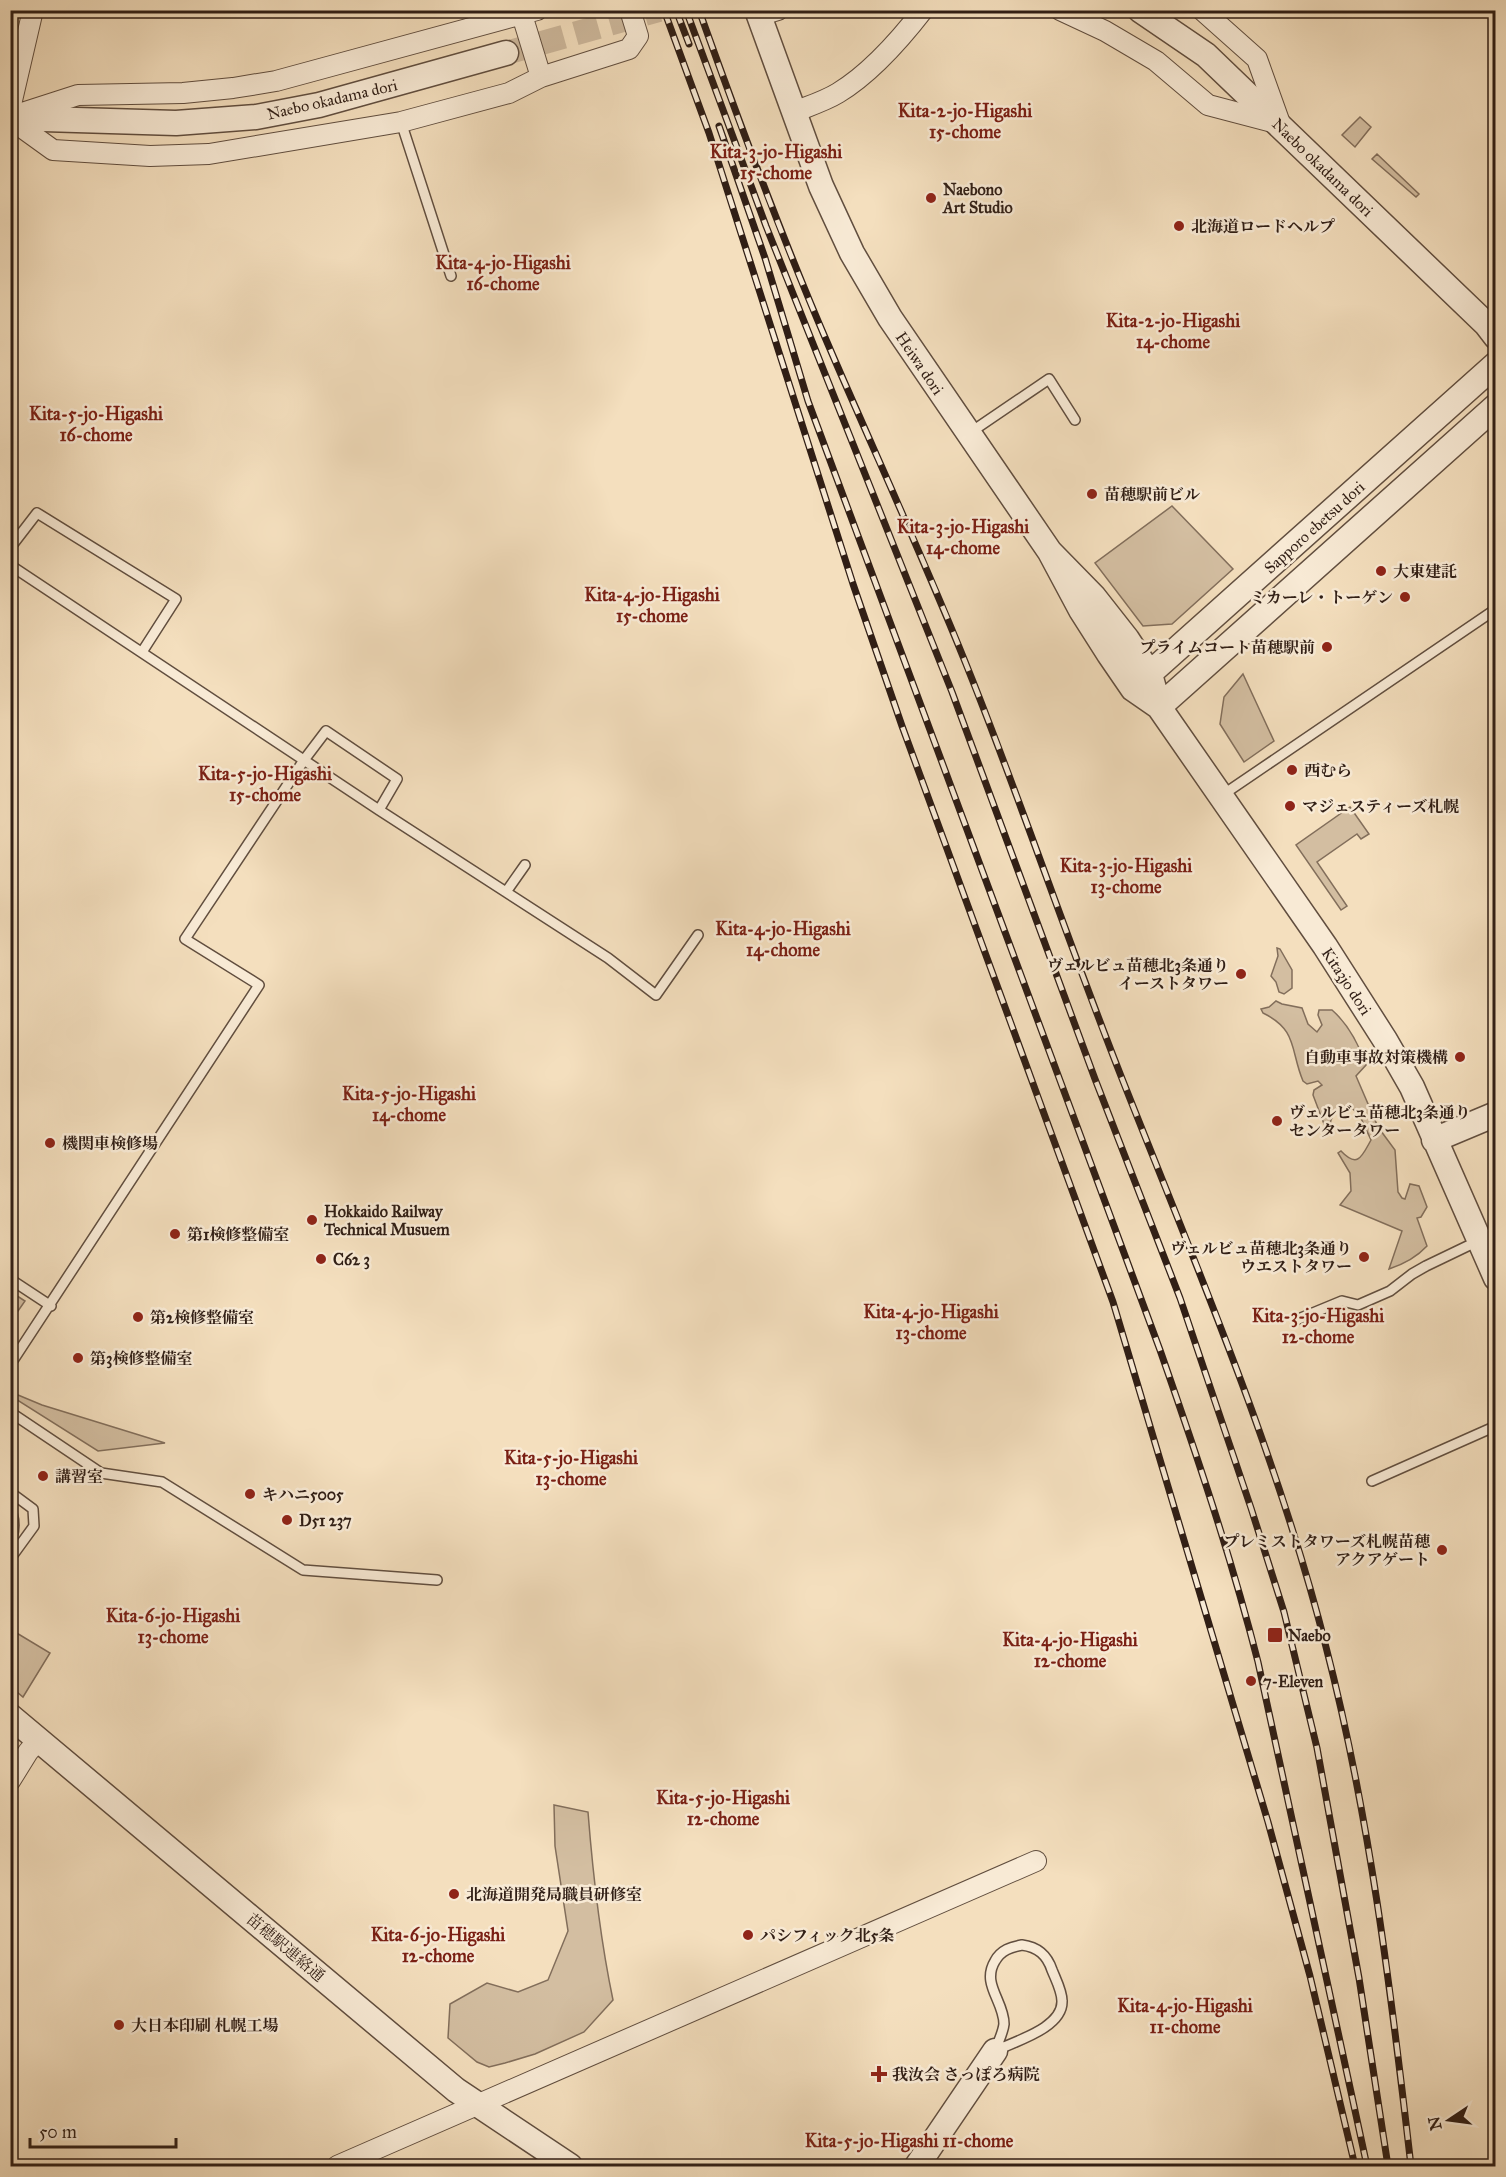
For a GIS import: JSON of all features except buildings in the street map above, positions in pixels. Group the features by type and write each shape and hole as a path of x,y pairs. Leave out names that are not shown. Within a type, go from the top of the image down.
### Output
{"street":[{"path":"10,109 33,10"},
{"path":"10,118 53,150 150,156 209,154 401,122 509,93 541,77 629,49 638,36 630,10"},
{"path":"795,112 839,93 902,37 922,10"},
{"path":"1060,10 1105,31 1156,61 1208,105 1279,125"},
{"name":"Naebo okadama dori","path":"1140,10 1206,55 1486,324 1496,337"},
{"path":"1203,10 1257,59 1279,125"},
{"name":"Heiwa dori","path":"764,12 821,186 852,253 890,318 1050,552 1081,610 1142,682"},
{"path":"10,118 78,95 183,93 276,81 530,13 541,77"},
{"name":"Naebo okadama dori","path":"10,118 176,123 255,117 319,105 506,53"},
{"name":"Sapporo ebetsu dori","path":"1142,682 1496,364"},
{"name":"Sapporo ebetsu dori","path":"1159,706 1496,406"},
{"name":"Kita3jo dori","path":"1142,682 1325,946 1385,1040 1412,1087 1496,1278"},
{"path":"1434,1140 1496,1114"},
{"name":"苗穂駅連絡通","path":"10,1716 456,2090 570,2166"},
{"path":"10,1781 39,1739"},
{"path":"337,2166 1036,1861"},
{"path":"917,2166 995,2051"}],"lane":[{"path":"401,122 451,276"},
{"path":"969,434 1049,379 1075,420"},
{"path":"10,548 38,513 176,598 142,652"},
{"path":"10,565 379,810 608,958 656,995 698,935"},
{"path":"1221,796 1496,609"},
{"path":"10,1365 51,1306 259,985 185,939 304,760 326,731 397,778 379,810"},
{"path":"506,892 525,865"},
{"path":"1296,1320 1342,1301 1358,1305 1390,1291 1426,1266 1478,1241"},
{"path":"10,1279 51,1306"},
{"path":"10,1412 101,1473 162,1482 303,1570 437,1580"},
{"path":"1372,1481 1496,1426"},
{"path":"10,1492 33,1509 34,1526 10,1559"},
{"path":"1022,1945 1034,1948 1044,1954 1048,1960 1062,1997 1061,2010 1055,2020 1045,2028 995,2051 1004,2023 990,1982 992,1967 996,1958 1009,1948 1022,1945"}],"shaded area":[{"path":"1360,117 1371,127 1355,147 1342,135"},
{"path":"1377,154 1419,194 1416,197 1372,159"},
{"path":"1172,506 1233,569 1172,624 1143,626 1095,563"},
{"path":"1243,674 1274,741 1244,762 1220,724 1224,697"},
{"path":"1350,807 1369,834 1361,839 1357,834 1317,862 1347,906 1341,910 1296,845"},
{"path":"1277,948 1280,949 1292,970 1292,988 1284,994 1279,992 1271,976 1278,956"},
{"path":"1276,1001 1302,1008 1308,1024 1317,1032 1322,1025 1318,1015 1319,1010 1332,1010 1348,1028 1356,1042 1366,1065 1356,1076 1378,1127 1395,1150 1398,1192 1405,1199 1410,1184 1419,1186 1427,1207 1421,1217 1417,1218 1427,1246 1405,1263 1389,1269 1402,1231 1340,1205 1351,1191 1350,1173 1338,1153 1341,1151 1356,1160 1371,1140 1359,1114 1350,1107 1333,1116 1330,1127 1324,1124 1313,1095 1314,1090 1322,1085 1318,1081 1307,1084 1303,1081 1288,1034 1261,1009 1269,1007"},
{"path":"11,1292 25,1301 11,1321"},
{"path":"18,1395 42,1405 165,1443 98,1451 14,1398"},
{"path":"11,1499 19,1519 19,1532 11,1552"},
{"path":"10,1629 50,1653 23,1697 11,1687"},
{"path":"554,1805 588,1812 604,1953 613,2000 584,2032 535,2054 489,2067 477,2062 448,2038 450,2004 487,1983 518,1992 548,1980 568,1931 555,1846"}],"tunnel":[{"path":"506,53 659,10"}],"railway":[{"path":"664,10 709,133 853,584 902,726 1113,1302 1268,1822 1310,1976 1355,2166"},
{"path":"676,10 689,44"},
{"path":"686,10 766,226 952,692 1095,1079 1180,1298 1251,1508 1284,1612 1317,1748 1359,1978 1388,2166"},
{"path":"699,10 793,260 972,679 1102,1026 1259,1429 1283,1501 1326,1647 1355,1775 1378,1905 1411,2166"},
{"path":"719,126 765,258 808,401 1160,1350 1212,1505 1258,1662 1367,2166"}],"place":[{"name":"Naebono Art Studio","path":"931,198"},
{"name":"北海道ロードヘルプ","path":"1179,226"},
{"name":"苗穂駅前ビル","path":"1092,494"},
{"name":"大東建託","path":"1381,571"},
{"name":"ミカーレ・トーゲン","path":"1405,597"},
{"name":"プライムコート苗穂駅前","path":"1327,647"},
{"name":"西むら","path":"1292,770"},
{"name":"マジェスティーズ札幌","path":"1290,806"},
{"name":"ヴェルビュ苗穂北3条通り イーストタワー","path":"1241,974"},
{"name":"自動車事故対策機構","path":"1460,1057"},
{"name":"ヴェルビュ苗穂北3条通り センタータワー","path":"1277,1121"},
{"name":"機関車検修場","path":"50,1143"},
{"name":"Hokkaido Railway Technical Musuem","path":"312,1220"},
{"name":"第1検修整備室","path":"175,1234"},
{"name":"ヴェルビュ苗穂北3条通り ウエストタワー","path":"1364,1257"},
{"name":"C62 3","path":"321,1259"},
{"name":"第2検修整備室","path":"138,1317"},
{"name":"第3検修整備室","path":"78,1358"},
{"name":"講習室","path":"43,1476"},
{"name":"キハニ5005","path":"250,1494"},
{"name":"D51 237","path":"287,1520"},
{"name":"プレミストタワーズ札幌苗穂 アクアゲート","path":"1442,1550"},
{"name":"Naebo","path":"1275,1635"},
{"name":"7-Eleven","path":"1251,1681"},
{"name":"北海道開発局職員研修室","path":"454,1894"},
{"name":"パシフィック北5条","path":"748,1935"},
{"name":"大日本印刷 札幌工場","path":"119,2025"},
{"name":"我汝会 さっぽろ病院","path":"879,2074"}],"district":[{"name":"Kita-2-jo-Higashi 15-chome","path":"965,121"},
{"name":"Kita-3-jo-Higashi 15-chome","path":"776,162"},
{"name":"Kita-4-jo-Higashi 16-chome","path":"503,273"},
{"name":"Kita-2-jo-Higashi 14-chome","path":"1173,331"},
{"name":"Kita-5-jo-Higashi 16-chome","path":"96,424"},
{"name":"Kita-3-jo-Higashi 14-chome","path":"963,537"},
{"name":"Kita-4-jo-Higashi 15-chome","path":"652,605"},
{"name":"Kita-5-jo-Higashi 15-chome","path":"265,784"},
{"name":"Kita-3-jo-Higashi 13-chome","path":"1126,876"},
{"name":"Kita-4-jo-Higashi 14-chome","path":"783,939"},
{"name":"Kita-5-jo-Higashi 14-chome","path":"409,1104"},
{"name":"Kita-4-jo-Higashi 13-chome","path":"931,1322"},
{"name":"Kita-3-jo-Higashi 12-chome","path":"1318,1326"},
{"name":"Kita-5-jo-Higashi 13-chome","path":"571,1468"},
{"name":"Kita-6-jo-Higashi 13-chome","path":"173,1626"},
{"name":"Kita-4-jo-Higashi 12-chome","path":"1070,1650"},
{"name":"Kita-5-jo-Higashi 12-chome","path":"723,1808"},
{"name":"Kita-6-jo-Higashi 12-chome","path":"438,1945"},
{"name":"Kita-4-jo-Higashi 11-chome","path":"1185,2016"},
{"name":"Kita-5-jo-Higashi 11-chome","path":"909,2141"}]}
